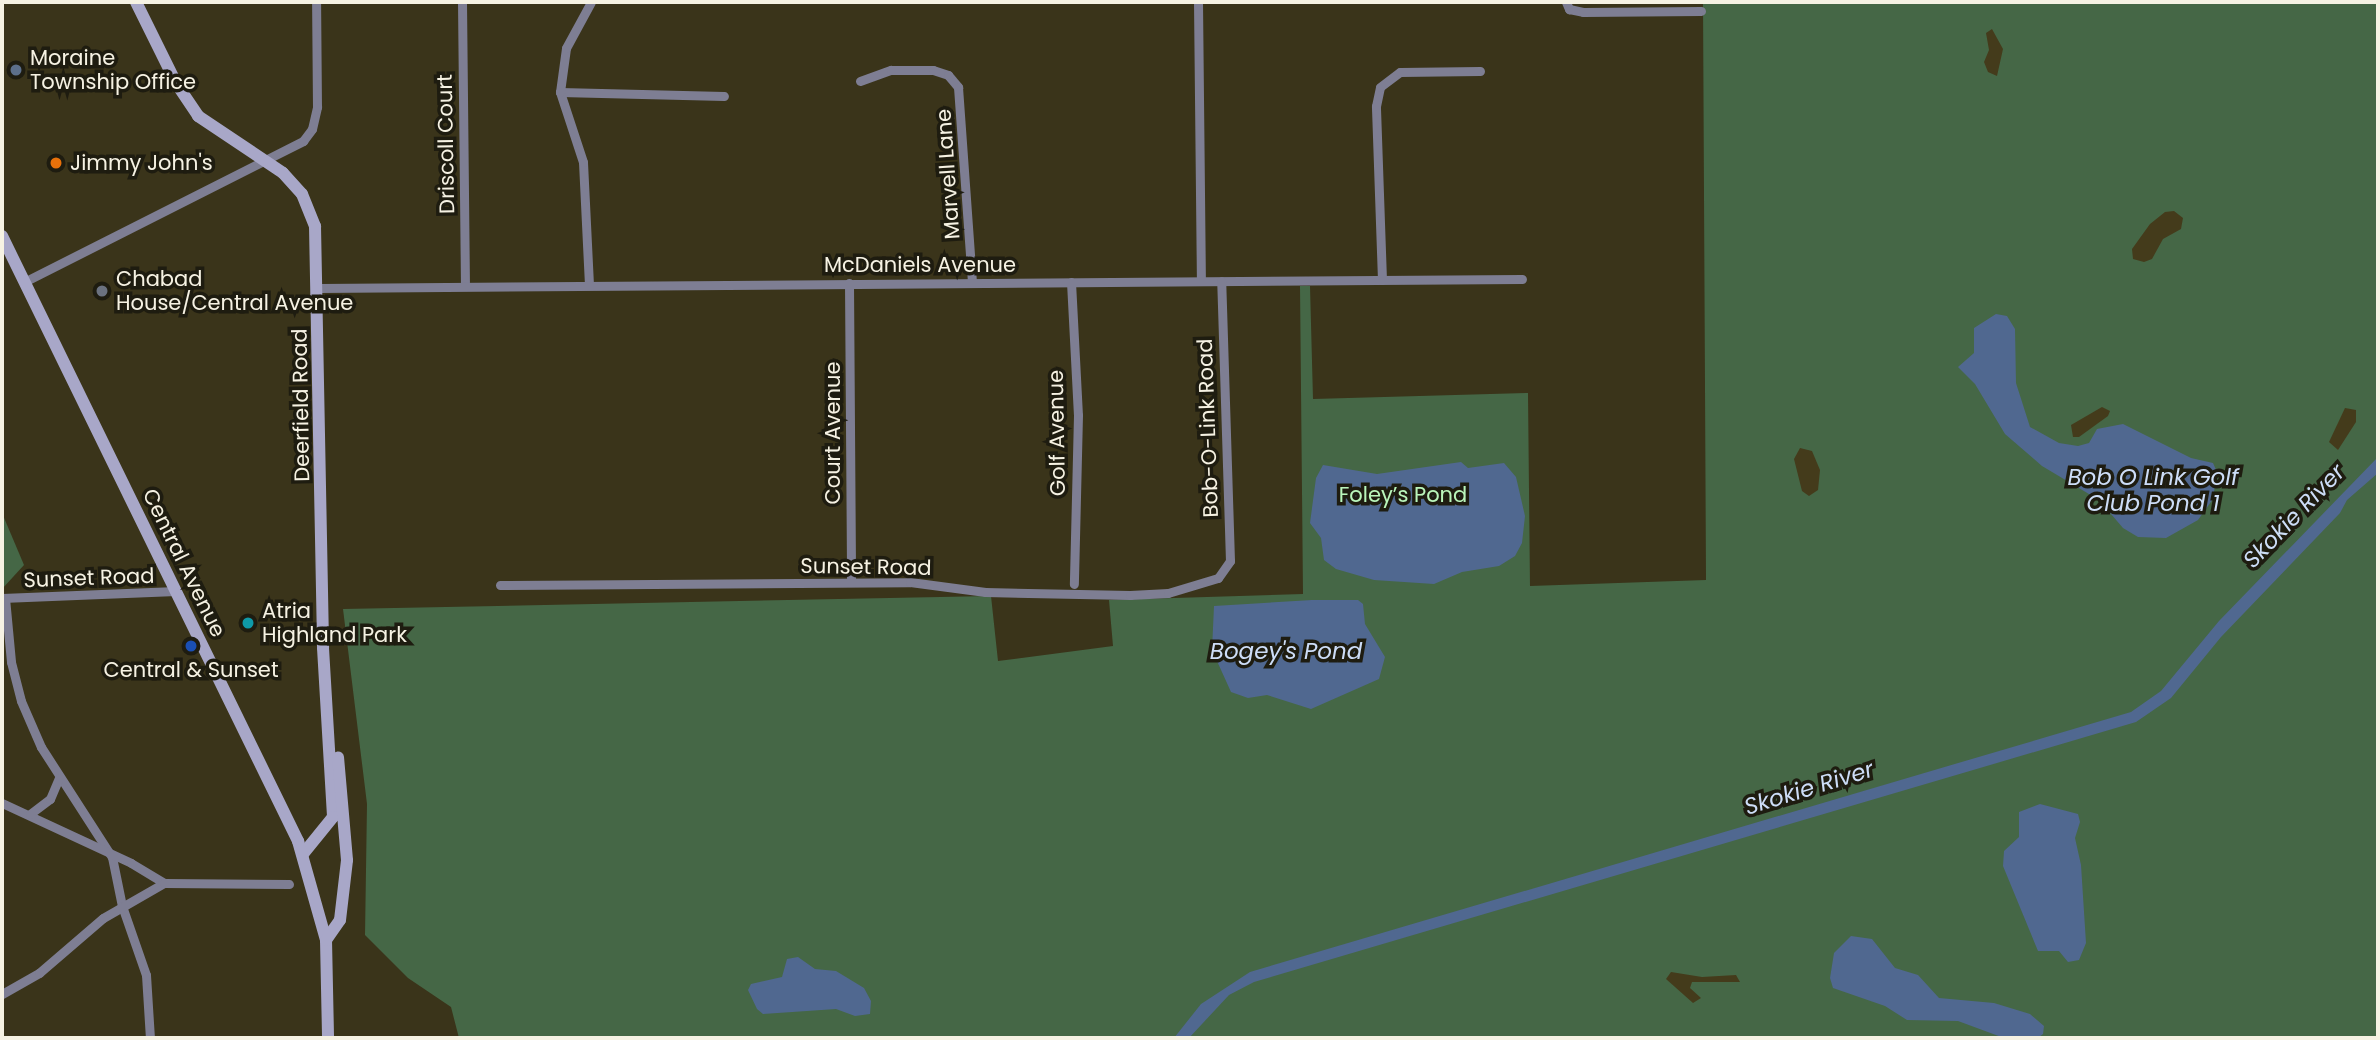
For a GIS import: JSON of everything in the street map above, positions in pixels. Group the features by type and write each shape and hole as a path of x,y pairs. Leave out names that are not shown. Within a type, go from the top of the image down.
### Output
{"street":[{"name":"Deerfield Road","path":"136,2 176,83 198,116 292,181 310,210 319,249 324,648 331,727 334,817 303,855"},
{"path":"24,282 303,141 316,119 316,2"},
{"name":"Driscoll Court","path":"462,2 466,285"},
{"path":"589,285 583,162 560,92 566,48 591,2"},
{"path":"1198,2 1201,281"},
{"path":"1566,2 1569,9 1583,12 1701,11"},
{"name":"Marvell Lane","path":"860,82 881,71 912,70 933,70 954,81 961,108 972,282"},
{"path":"1382,280 1376,106 1380,87 1400,72 1479,71"},
{"path":"560,92 724,96"},
{"name":"Central Avenue","path":"2,236 281,800 303,855 326,940 328,1038"},
{"name":"McDaniels Avenue","path":"319,288 1522,279"},
{"name":"Bob-O-Link Road","path":"1221,281 1230,561 1226,572"},
{"name":"Golf Avenue","path":"1071,282 1078,415 1074,584"},
{"name":"Court Avenue","path":"849,283 851,582"},
{"name":"Sunset Road","path":"500,585 910,582 985,592 1130,595 1184,589 1226,572"},
{"name":"Sunset Road","path":"3,598 176,591"},
{"path":"3,598 11,662 21,701 59,778 112,858 122,906 146,975 150,1038"},
{"name":"Deerfield Road","path":"326,940 340,920 347,860 343,778 331,727"},
{"path":"30,814 50,799 59,778"},
{"path":"2,803 30,814 164,883 289,884"},
{"path":"2,994 38,973 122,906 164,883"}],"green space":[{"path":"1703,2 2378,2 2378,1038 459,1038 451,1007 408,978 365,935 367,804 343,609 991,596 998,661 1113,646 1109,600 1303,594 1300,286 1310,286 1313,399 1528,393 1530,586 1706,580"},
{"path":"2,513 24,565 2,589"}],"sand":[{"path":"1992,29 2003,49 1997,76 1988,72 1984,62 1989,50 1986,33"},
{"path":"2174,211 2183,218 2181,229 2163,239 2152,259 2144,262 2133,259 2132,249 2150,224 2165,212"},
{"path":"2102,407 2110,411 2108,416 2079,437 2073,437 2071,425"},
{"path":"2345,408 2356,410 2356,422 2338,450 2329,442"},
{"path":"1800,448 1812,451 1820,470 1818,490 1809,496 1802,491 1794,459"},
{"path":"1671,972 1702,977 1736,975 1740,982 1692,982 1690,988 1701,998 1693,1003 1666,979"}],"water":[{"name":"Bob O Link Golf Club Pond 1","path":"1996,314 2007,316 2015,329 2016,383 2030,427 2059,443 2078,446 2089,443 2097,429 2123,424 2191,458 2213,463 2217,472 2213,499 2198,520 2166,538 2138,537 2123,528 2099,500 2042,466 2005,434 1975,384 1958,367 1974,353 1974,328"},
{"path":"2378,457 2378,473 2347,500 2340,513 2221,637 2171,698 2136,722 1254,982 1229,995 1189,1038 1174,1038 1201,1004 1250,972 2131,712 2161,691 2219,621"},
{"name":"Foley’s Pond","path":"1461,462 1468,468 1504,463 1516,477 1525,516 1522,543 1515,556 1499,566 1462,572 1434,584 1374,580 1336,569 1324,560 1321,538 1310,523 1316,478 1323,465 1377,474"},
{"name":"Bogey's Pond","path":"1358,600 1363,604 1365,624 1385,657 1379,679 1311,709 1267,695 1248,698 1231,692 1212,650 1214,606"},
{"path":"2040,804 2078,814 2080,822 2075,838 2081,865 2086,943 2079,960 2068,962 2059,951 2038,951 2003,866 2004,851 2019,837 2019,812"},
{"path":"1851,936 1872,939 1895,968 1918,975 1939,998 1994,1003 2030,1014 2044,1026 2043,1034 2038,1038 2004,1038 1958,1021 1907,1020 1885,1006 1833,988 1830,978 1834,953"},
{"path":"798,957 815,969 836,971 864,988 871,1001 870,1014 855,1016 836,1009 763,1014 757,1009 748,990 751,984 782,977 787,959"}],"place":[{"name":"Moraine Township Office","path":"16,70"},
{"name":"Jimmy John's","path":"56,163"},
{"name":"Chabad House/Central Avenue","path":"102,291"},
{"name":"Atria Highland Park","path":"248,623"},
{"name":"Central & Sunset","path":"191,646"}],"water label":[{"name":"Skokie River","path":"2294,516"},
{"name":"Skokie River","path":"1809,788"}]}
